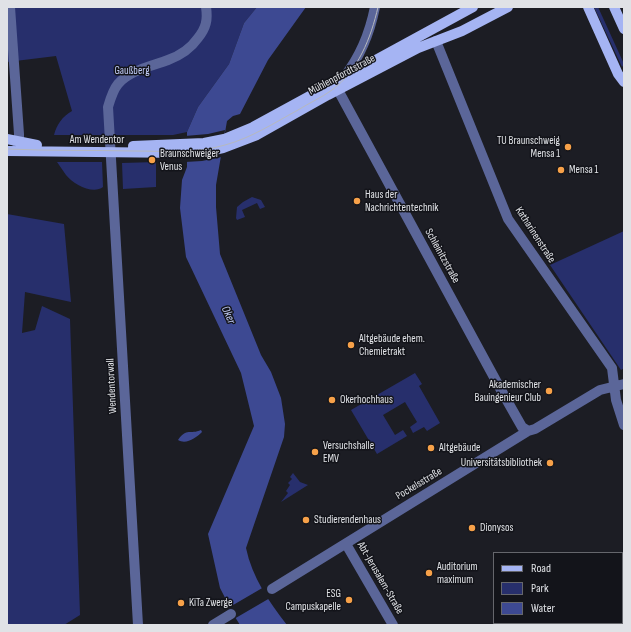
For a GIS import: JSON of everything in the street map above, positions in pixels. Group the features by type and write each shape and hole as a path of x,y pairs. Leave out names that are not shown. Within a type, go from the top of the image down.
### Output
{"main road":[{"name":"Mühlenpfordtstraße","path":"184,149 205,152 224,143 473,7"},
{"name":"Mühlenpfordtstraße","path":"224,143 257,135 328,95 418,48 462,31 508,7"},
{"path":"588,7 618,74 624,82"},
{"path":"614,7 624,29"},
{"name":"Am Wendentor","path":"7,139 39,146 110,149"},
{"name":"Am Wendentor","path":"9,151 184,149"}],"street":[{"path":"10,7 19,142"},
{"name":"Wendentorwall","path":"138,625 108,107 118,85 127,77 170,59 192,46 203,31 208,18 206,7"},
{"path":"344,77 354,64 361,49 375,7"},
{"name":"Katharinenstraße","path":"436,41 508,219 612,368 619,385 616,400 624,425"},
{"name":"Schleinitzstraße","path":"338,90 501,390 522,427 528,431"},
{"name":"Am Wendentor","path":"9,151 17,148 19,142"},
{"name":"Pockelsstraße","path":"272,589 528,431 535,429 600,390 619,385"},
{"name":"Abt-Jerusalem-Straße","path":"346,544 393,625"},
{"path":"213,625 231,614"}],"green space":[{"name":"Gaußberg","path":"7,7 257,7 244,23 229,64 198,107 187,132 173,135 54,135 60,121 72,111 56,56 7,62"},
{"path":"594,7 598,7 624,64 622,67"},
{"path":"57,162 102,162 103,187 94,190 78,185 66,175"},
{"path":"156,162 156,187 123,189 122,163"},
{"path":"252,197 261,200 265,207 260,209 257,203 242,210 245,217 237,220 237,207"},
{"path":"7,214 64,224 71,302 25,292 22,333 35,330 42,306 70,319 80,615 64,625 7,625"},
{"path":"624,231 624,368 621,370 550,265"},
{"path":"415,373 422,384 419,386 440,423 427,431 424,427 413,433 410,427 417,422 405,402 383,415 395,435 403,430 407,436 377,454 351,410"},
{"path":"293,473 300,482 308,485 281,502 288,493 286,491 290,485 288,483 292,479 290,477"}],"water":[{"name":"Oker","path":"257,7 306,7 268,60 240,114 233,116 227,121 216,185 216,207 220,254 261,355 271,372 281,398 285,424 284,437 246,548 252,569 262,589 287,625 240,625 220,588 208,534 254,426 241,373 186,257 180,208 182,180 187,167 187,132 198,107 229,64 244,23"},
{"path":"201,430 202,432 191,440 184,442 178,440 186,432"}],"pier":[{"path":"225,130 222,157 202,161 185,162 185,136 208,134"},
{"path":"264,587 270,598 234,619 228,608"}],"tram line":[{"path":"7,149 180,151 202,150 235,142 262,130 298,110 328,93 341,82 356,64 362,53 372,30 378,7"}],"place":[{"name":"TU Braunschweig Mensa 1","path":"568,147"},
{"name":"Braunschweiger Venus","path":"152,160"},
{"name":"Mensa 1","path":"561,170"},
{"name":"Haus der Nachrichtentechnik","path":"357,201"},
{"name":"Altgebäude ehem. Chemietrakt","path":"351,345"},
{"name":"Akademischer Bauingenieur Club","path":"549,391"},
{"name":"Okerhochhaus","path":"332,400"},
{"name":"Altgebäude","path":"431,448"},
{"name":"Versuchshalle EMV","path":"315,452"},
{"name":"Universitätsbibliothek","path":"550,463"},
{"name":"Studierendenhaus","path":"306,520"},
{"name":"Dionysos","path":"472,528"},
{"name":"Auditorium maximum","path":"429,573"},
{"name":"ESG Campuskapelle","path":"349,600"},
{"name":"KiTa Zwerge","path":"181,603"}]}
